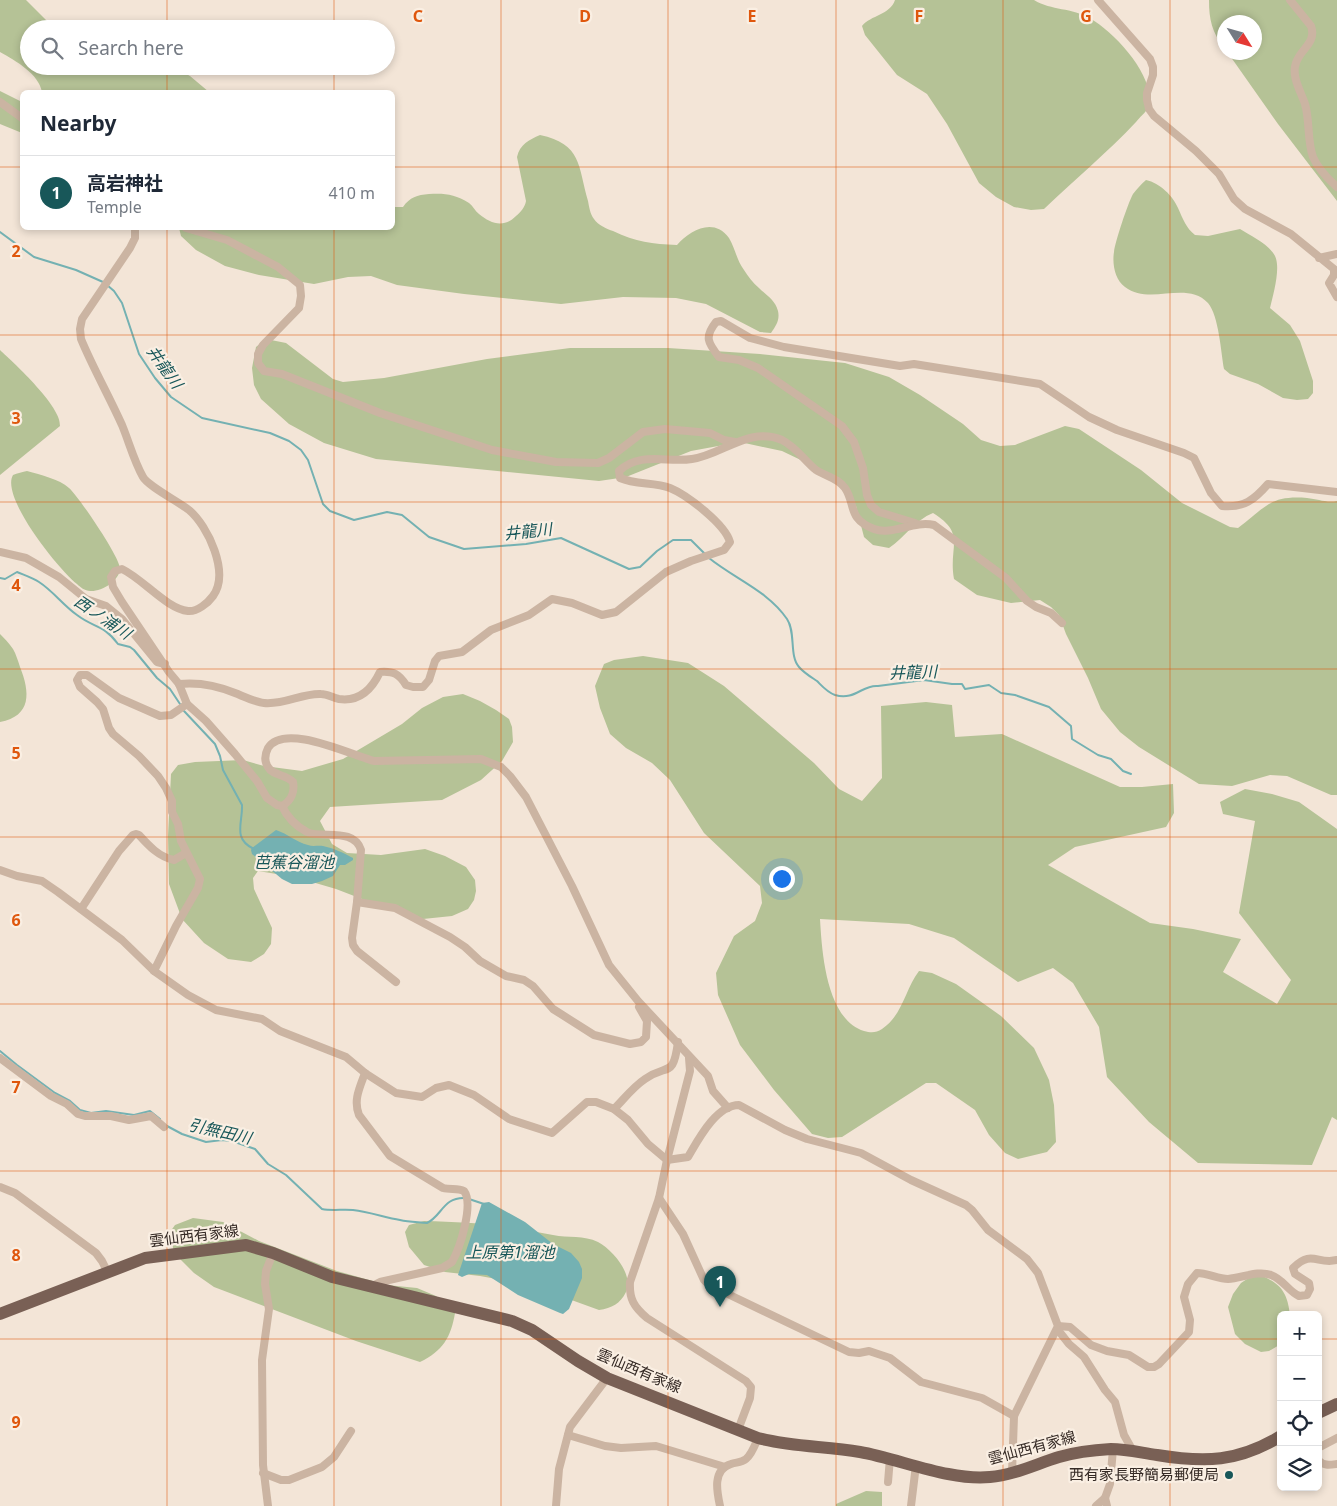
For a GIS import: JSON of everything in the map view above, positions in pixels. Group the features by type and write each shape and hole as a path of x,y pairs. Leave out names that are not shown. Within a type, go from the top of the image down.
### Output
{"main road":[{"name":"雲仙西有家線","path":"0,1314 145,1258 246,1245 273,1253 332,1277 487,1314 522,1325 607,1378 758,1438 776,1442 859,1451 976,1478 992,1477 1061,1456 1086,1451 1113,1449 1186,1459 1221,1459 1256,1449 1277,1438"},
{"path":"1322,1411 1337,1404"}],"street":[{"path":"1098,0 1150,59 1153,75 1147,100 1149,109 1154,116 1196,151 1219,174 1234,198 1245,209 1291,234 1334,268 1334,275 1329,283 1337,297"},
{"path":"1290,0 1311,26 1312,30 1312,39 1296,63 1295,75 1305,105 1308,139 1314,158 1322,173 1337,187"},
{"path":"0,102 20,117"},
{"path":"135,230 135,238 130,248 82,320 80,329 81,339 122,425 144,479 186,508 201,523 216,555 220,573 214,596 202,607 190,612 176,608 122,569 115,571 111,576 113,587 122,602 179,684 186,704 206,721 241,760 258,781 266,798 277,806 282,806 290,800 293,782 286,776 271,770 266,762 267,750 271,744 278,740 289,738 340,748 361,758 374,760 481,759 501,767 526,797 572,886 609,965 638,1001 678,1042 689,1058 708,1076 713,1091 728,1108"},
{"path":"193,230 227,240 278,267 300,285 299,308 263,345 258,354 258,363 264,371 282,374 380,413 492,450 556,462 598,463 609,458 644,432 665,429 710,433 724,440 735,442"},
{"path":"1319,258 1337,254"},
{"path":"917,524 879,512 871,505 867,495 863,468 854,442 842,426 826,413 758,368 739,360 719,357 710,346 708,336 709,330 716,322 721,322 750,338 784,348 900,366 914,364 1040,384 1089,417 1117,430 1194,458 1211,493 1222,506 1231,507 1247,504 1268,484 1337,492"},
{"path":"179,684 193,682 225,689 261,703 277,704 321,694 348,700 366,694 375,683 380,672 392,671 400,676 406,686 423,687 429,680 435,661 439,656 462,652 491,630 528,615 552,600 572,602 602,615 616,612 666,572 691,560 724,550 730,542 728,535 722,527 692,502 669,488 628,482 620,478 619,471 625,465 652,458 690,460 706,456 735,442 769,436 787,444 816,469 842,484 847,490 856,517 876,530 886,531 925,523 934,525 1006,578 1027,601 1051,612 1062,623"},
{"path":"0,552 26,558 59,577 86,599 106,606 122,619 157,662 165,664"},
{"path":"154,971 176,926 200,884 198,874 181,841 178,824 172,812 172,800 166,788 158,776 139,756 113,734 102,709 80,687 77,680 80,676 87,676 119,698 160,716 172,715 186,704"},
{"path":"282,806 287,817 308,833 340,835 356,841 359,845 361,850 352,938 353,945 357,951 396,982"},
{"path":"82,909 118,851 133,835 139,835 154,850 167,858 174,860 186,853"},
{"path":"0,870 42,881 122,940 154,971 188,995 216,1010 262,1019 280,1031 346,1057 365,1073 396,1093 422,1098 436,1088 449,1085 474,1095 509,1119 552,1133 587,1102 596,1102 614,1109 628,1120 648,1144 667,1160 688,1157 703,1130 728,1108 739,1105 785,1130 807,1139 861,1153 911,1180 966,1205 988,1230 1027,1260 1038,1273 1058,1328 1069,1344 1084,1357 1115,1402 1124,1435 1133,1451"},
{"path":"357,902 395,908 450,937 465,946 480,961 506,976 524,980 533,986 553,1009 594,1035 630,1044 641,1042 646,1037 647,1021 638,1001"},
{"path":"614,1109 646,1078 672,1066 676,1060 678,1042"},
{"path":"689,1058 690,1071 658,1198 630,1282 629,1293 636,1309 647,1318 746,1381 751,1388 750,1398 738,1430"},
{"path":"0,1059 52,1096 67,1104 78,1114 85,1116 111,1116 128,1120 151,1116 164,1127"},
{"path":"365,1073 356,1101 356,1108 359,1115 390,1156 443,1188 461,1190 466,1193 467,1198 466,1220 456,1256 452,1262 442,1268 380,1282 370,1287"},
{"path":"0,1187 15,1193 96,1253 107,1272"},
{"path":"658,1198 683,1234 704,1280 709,1286 849,1352 869,1351 890,1358 921,1382 982,1398 1014,1416"},
{"path":"268,1506 263,1473 262,1360 269,1309 265,1284 266,1271 273,1253"},
{"path":"1058,1328 1070,1327 1091,1345 1107,1351 1129,1355 1148,1367 1154,1366 1160,1364 1189,1332 1190,1320 1184,1297 1188,1284 1198,1273 1226,1279 1253,1274 1270,1274 1280,1280 1292,1293 1299,1296 1307,1295 1310,1289 1309,1283 1295,1274 1292,1268 1309,1258 1337,1260"},
{"path":"1012,1472 1014,1416 1058,1328"},
{"path":"556,1506 559,1469 570,1427 607,1378"},
{"path":"263,1473 282,1480 289,1480 322,1467 334,1457 350,1431"},
{"path":"568,1435 605,1446 621,1448 656,1446 725,1467 745,1460 751,1454 758,1438"},
{"path":"1322,1446 1337,1438"},
{"path":"1096,1506 1106,1502 1110,1484 1113,1449"},
{"path":"888,1482 890,1458"},
{"path":"1322,1464 1337,1464"},
{"path":"911,1506 916,1465"},
{"path":"720,1506 716,1481 725,1467"}],"green space":[{"path":"0,0 26,0 46,20 20,20 20,64 0,52"},
{"path":"895,0 1034,0 1048,6 1084,15 1111,34 1132,57 1147,83 1148,108 1114,144 1044,209 1031,210 1014,207 996,197 979,183 947,124 927,94 897,75 865,35 862,26 870,19 889,9"},
{"path":"1209,0 1337,0 1337,201 1278,124 1233,60 1262,60 1262,15 1217,15 1217,37 1212,26"},
{"path":"33,75 188,75 207,90 41,90"},
{"path":"0,91 20,101 20,132 0,124"},
{"path":"540,135 554,139 564,144 571,151 579,167 592,215 605,228 637,240 677,245 688,235 702,228 716,228 723,232 729,238 747,275 777,307 778,320 771,333 760,332 706,304 676,298 623,297 561,304 397,285 371,276 348,277 314,284 259,275 225,266 196,250 181,236 180,230 395,230 395,207 403,207 411,199 425,194 445,194 459,198 469,203 488,220 498,223 507,222 520,213 526,201 517,157 520,149"},
{"path":"1146,180 1161,187 1169,195 1176,203 1183,220 1195,235 1208,236 1240,229 1269,248 1275,256 1277,261 1276,282 1270,308 1290,325 1300,341 1313,381 1313,393 1308,399 1283,398 1258,384 1230,374 1224,369 1215,317 1208,303 1199,296 1189,293 1145,294 1135,292 1125,287 1119,280 1113,262 1117,240 1133,194"},
{"path":"266,339 286,343 333,379 343,382 384,378 487,359 570,348 668,348 760,354 845,363 889,377 963,424 981,440 1000,446 1015,445 1065,426 1079,429 1141,470 1182,503 1230,527 1238,528 1268,504 1284,499 1307,498 1337,501 1337,795 1331,795 1287,776 1270,775 1232,786 1199,784 1139,747 1120,732 1101,709 1059,615 1051,607 1040,600 1011,603 977,595 954,579 953,534 950,528 933,513 915,524 889,548 873,545 864,537 856,506 848,492 828,473 782,451 740,442 691,451 626,477 599,481 376,459 324,443 289,424 261,399 254,385 252,368 256,347"},
{"path":"0,350 46,397 59,418 60,426 0,475"},
{"path":"27,471 60,482 69,488 81,503 118,561 119,573 109,585 94,591 84,590 45,549 23,515 11,485 13,475"},
{"path":"0,634 15,653 26,685 27,694 23,709 10,719 0,722"},
{"path":"643,656 688,663 724,686 814,763 839,789 862,801 882,778 881,706 926,702 952,705 955,737 1002,734 1120,787 1173,784 1174,813 1166,827 1075,847 1048,865 1150,923 1193,929 1241,939 1223,972 1277,1004 1291,980 1239,913 1255,821 1223,814 1220,802 1245,789 1272,794 1299,802 1337,829 1337,1120 1332,1117 1312,1165 1198,1163 1149,1122 1107,1077 1099,1027 1073,983 1053,968 1018,982 954,938 909,924 820,919 822,949 828,983 841,1013 851,1024 864,1031 876,1032 895,1017 919,971 932,973 956,984 1001,1016 1034,1048 1049,1080 1054,1105 1056,1142 1047,1152 1018,1159 1005,1153 989,1135 975,1110 936,1083 926,1083 842,1137 828,1138 812,1134 774,1090 740,1045 718,995 716,973 734,936 755,921 762,903 760,886 704,833 670,780 652,763 626,748 610,734 600,708 595,686 604,664 614,660"},
{"path":"463,694 496,710 509,719 512,727 513,742 502,761 481,780 442,800 330,807 320,821 332,844 347,853 381,855 425,849 445,856 466,867 475,880 476,891 474,900 468,909 452,916 423,919 295,877 258,871 253,878 254,889 272,928 271,944 264,954 251,962 228,959 204,943 182,919 169,884 168,836 171,774 178,765 195,762 243,760 264,766 302,771 343,759 402,724 422,708 443,697"},
{"path":"193,1218 223,1222 259,1241 337,1271 387,1285 417,1288 436,1296 455,1313 448,1336 435,1353 420,1362 356,1341 214,1287 194,1273 174,1253 170,1232 175,1225"},
{"path":"424,1221 492,1225 593,1240 610,1251 621,1264 627,1278 626,1292 615,1305 599,1310 530,1285 445,1272 424,1265 409,1247 405,1232 409,1225"},
{"path":"1256,1273 1276,1284 1287,1299 1290,1311 1277,1311 1277,1346 1269,1351 1261,1352 1245,1344 1235,1334 1228,1307 1233,1294 1241,1283"},
{"path":"866,1491 882,1492 882,1506 836,1506 836,1504"}],"water":[{"name":"芭蕉谷溜池","path":"276,830 304,844 335,849 353,858 353,860 345,865 340,865 333,876 322,881 312,884 292,884 282,879 252,854 252,848"},
{"name":"上原第1溜池","path":"489,1202 525,1222 553,1244 571,1253 579,1262 582,1269 582,1278 569,1309 563,1314 518,1295 487,1275 469,1274 462,1277 458,1275 482,1203"}],"waterway":[{"name":"井龍川","path":"0,232 34,257 76,270 103,282"},
{"name":"井龍川","path":"107,285 114,291 122,303 139,354 171,397 202,418 270,433 289,441 301,450 308,460 323,504 330,511 354,520 387,512 402,515 429,537 464,549 526,544 561,538 629,569 640,567 657,551 673,540 691,540 704,553"},
{"name":"井龍川","path":"709,558 761,593 779,609 790,624 794,657 799,667 832,694 848,696 868,687 924,680 962,684 965,689 989,685 1001,693 1015,695 1049,707 1071,726 1072,739 1098,755 1111,759 1123,771 1131,774"},
{"name":"西ノ浦川","path":"0,578 5,579 17,572 39,582 77,615 103,629 118,644 134,650 157,678 170,689 180,704"},
{"name":"西ノ浦川","path":"184,711 215,744 223,770 242,805 241,835 247,845 254,849"},
{"name":"引無田川","path":"0,1051 80,1110 91,1113 106,1111 134,1115 150,1111 160,1119"},
{"name":"引無田川","path":"167,1126 182,1134 206,1142 232,1141 255,1149 268,1164 286,1175 322,1209 353,1210 403,1221 427,1223 452,1200 465,1198"},
{"name":"引無田川","path":"469,1199 484,1204"}],"place":[{"name":"高岩神社","path":"720,1307"},
{"name":"西有家長野簡易郵便局","path":"1229,1475"}]}
